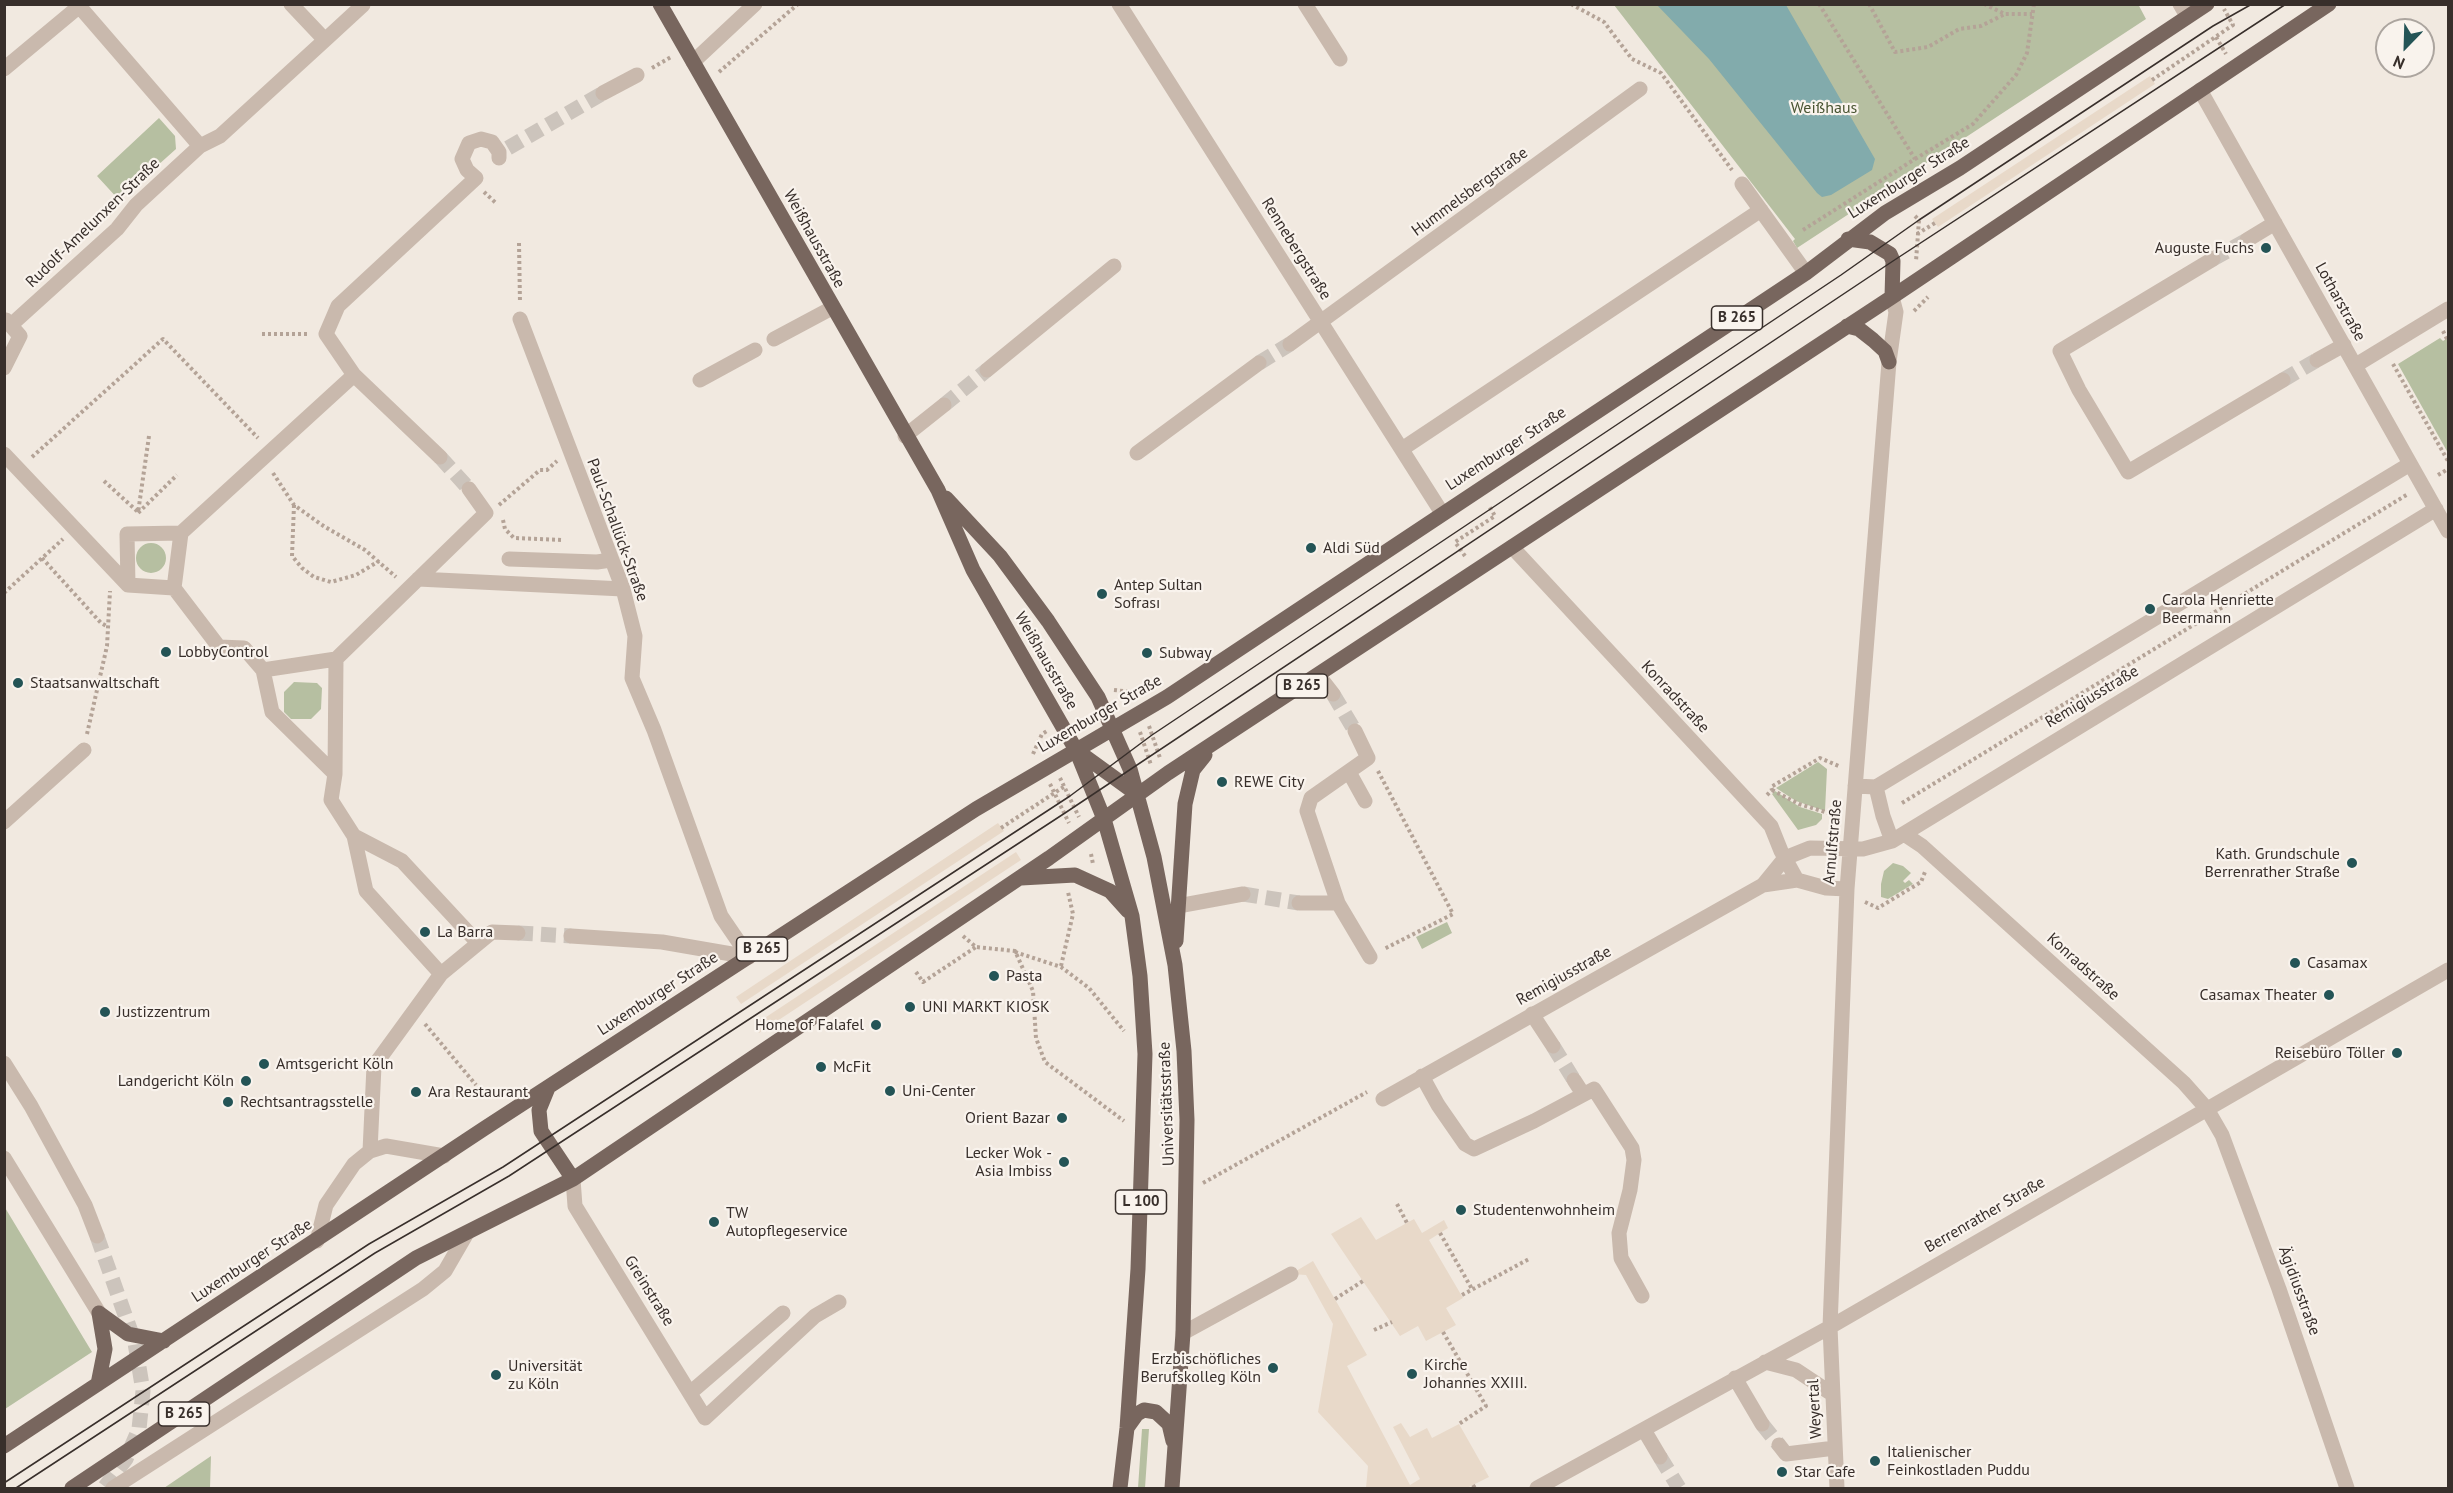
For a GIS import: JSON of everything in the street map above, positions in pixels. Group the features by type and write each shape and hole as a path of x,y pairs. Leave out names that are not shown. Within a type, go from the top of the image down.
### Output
{"main road":[{"name":"Weißhausstraße","path":"660,4 905,436 938,490 973,570 1076,750 1104,819"},
{"name":"Luxemburger Straße","path":"4,1446 976,809 1167,697 1806,273 1848,239 2107,72 2183,10 2207,4"},
{"name":"B 265","path":"72,1488 416,1258 573,1179 1020,878 1215,743 1892,297 2329,4"},
{"path":"1848,239 1870,242 1890,254 1893,261 1892,297"},
{"path":"1848,326 1859,329 1885,351 1889,362"},
{"name":"Weißhausstraße","path":"938,490 1000,556 1103,696 1112,729 1138,795"},
{"name":"L 100","path":"1175,965 1185,804 1193,770 1215,743"},
{"path":"1076,750 1138,795"},
{"name":"Universitätsstraße","path":"1138,795 1175,965 1184,1051 1186,1191 1183,1333 1172,1488"},
{"name":"Universitätsstraße","path":"1104,819 1132,916 1140,976 1145,1054 1144,1136 1127,1428 1120,1488"},
{"path":"1020,878 1076,875 1110,891 1132,916"},
{"path":"548,1088 539,1110 541,1131 573,1179"},
{"path":"99,1313 128,1334 164,1341"},
{"path":"98,1384 105,1349 99,1313"},
{"path":"1127,1428 1137,1414 1144,1410 1156,1413 1169,1424 1175,1446"}],"street":[{"path":"291,4 325,40"},
{"path":"689,56 755,4"},
{"name":"Rennebergstraße","path":"1119,4 1442,513"},
{"path":"1305,4 1340,59"},
{"path":"4,69 80,5 200,146"},
{"name":"Rudolf-Amelunxen-Straße","path":"12,326 117,229 136,205 200,146 220,136 363,5"},
{"path":"603,93 641,73"},
{"name":"Hummelsbergstraße","path":"1290,344 1322,323 1640,89"},
{"name":"Lotharstraße","path":"2200,90 2448,531"},
{"path":"440,457 354,375 326,334 338,306 476,178 467,170 462,159 469,142 481,139 492,142 499,152 499,158"},
{"path":"1742,184 1806,273"},
{"path":"1402,449 1761,210"},
{"path":"2247,240 2276,224"},
{"path":"2213,259 2060,351 2079,390 2128,472 2283,380"},
{"path":"987,370 1114,266"},
{"name":"Arnulfstraße","path":"1830,1327 1846,895 1889,362 1896,312 1892,297"},
{"path":"774,339 832,308"},
{"path":"2359,372 2448,309"},
{"name":"Paul-Schallück-Straße","path":"520,319 622,589 635,636 632,678 654,730 721,916 749,957"},
{"path":"4,368 12,326"},
{"path":"2317,360 2344,345"},
{"path":"700,380 755,350"},
{"path":"1137,453 1259,363"},
{"path":"335,774 272,712 263,670 244,648 219,647 174,588 181,533 354,375"},
{"path":"905,436 944,405"},
{"path":"4,454 128,585 174,588"},
{"path":"1855,786 1876,787 2410,464"},
{"path":"263,670 336,659 492,509 469,489"},
{"name":"Remigiusstraße","path":"1383,1099 1762,885 1785,858 1810,848 1863,849 1898,838 1932,815 2436,509"},
{"path":"128,585 127,534 181,533"},
{"name":"Konradstraße","path":"1512,547 1771,826 1797,880"},
{"path":"509,559 597,562 611,560"},
{"path":"418,579 622,589"},
{"path":"336,659 335,774 332,800 354,836 366,891 441,974"},
{"path":"1319,676 1333,694"},
{"path":"1355,731 1368,758 1311,798 1307,811 1338,903 1370,957"},
{"path":"4,822 84,750"},
{"path":"1349,772 1365,801"},
{"path":"1876,787 1882,816 1898,838"},
{"path":"354,836 402,861 478,943"},
{"name":"Konradstraße","path":"1898,838 1929,852 2184,1083 2207,1109"},
{"name":"Remigiusstraße","path":"1762,885 1797,880 1846,895"},
{"path":"1178,906 1243,894"},
{"path":"1299,903 1338,903"},
{"path":"370,1151 374,1066 441,974 492,932 518,933"},
{"path":"570,936 662,942 749,957"},
{"name":"Berrenrather Straße","path":"1538,1488 1830,1327 2448,970"},
{"path":"1532,1014 1553,1046"},
{"path":"4,1064 31,1106 85,1205 97,1236"},
{"path":"1422,1076 1438,1105 1465,1143 1474,1149 1594,1089 1632,1148 1634,1160 1630,1190 1619,1233 1621,1258 1642,1296"},
{"path":"1574,1080 1583,1094"},
{"name":"Ägidiusstraße","path":"2207,1109 2222,1135 2279,1289 2347,1488"},
{"path":"316,1241 326,1204 354,1164 370,1151 386,1146 444,1156"},
{"path":"4,1158 99,1313"},
{"name":"Greinstraße","path":"573,1179 576,1206 705,1418 815,1316 839,1302"},
{"path":"113,1488 423,1289 445,1271 466,1233"},
{"path":"1183,1333 1291,1274"},
{"path":"690,1393 783,1313"},
{"name":"Weyertal","path":"1830,1327 1837,1488"},
{"path":"1765,1362 1796,1370 1832,1394"},
{"path":"1735,1378 1762,1424"},
{"path":"1644,1430 1660,1457"},
{"path":"1779,1445 1786,1454 1835,1448"}],"path":[{"path":"705,83 798,4"},
{"path":"1572,4 1604,22 1632,59 1661,73 1742,184"},
{"path":"1819,4 1915,159"},
{"path":"1869,4 1895,52 1910,52 1928,46 1959,29 1981,26 2005,14"},
{"path":"1984,4 2005,14 2032,14"},
{"path":"1803,230 1973,124 2016,75 2027,53 2034,4"},
{"path":"2152,80 2233,26 2226,13"},
{"path":"2216,37 2225,53"},
{"path":"641,73 689,56"},
{"path":"1916,217 1919,220 1916,253"},
{"path":"1917,234 1935,224"},
{"path":"519,243 520,319"},
{"path":"262,334 326,334"},
{"path":"18,470 163,339 266,455 294,505 379,561 407,590"},
{"path":"2384,368 2393,363 2448,461"},
{"path":"138,513 149,436"},
{"path":"565,540 514,538 492,509 540,470 547,470 569,451"},
{"path":"2432,479 2448,469"},
{"path":"127,534 138,513 177,475"},
{"path":"104,481 138,513"},
{"path":"1902,803 2411,492"},
{"path":"1465,556 1455,542 1495,516 1487,503"},
{"path":"294,505 292,556 314,577 331,582 356,575 379,561"},
{"path":"4,593 75,529"},
{"path":"42,558 101,624 108,627"},
{"path":"84,750 107,646 110,591 128,585"},
{"path":"1116,694 1126,691"},
{"path":"1126,691 1130,699"},
{"path":"1103,696 1126,691 1139,693"},
{"path":"1150,730 1159,756"},
{"path":"1033,754 1042,734"},
{"path":"1142,736 1150,762"},
{"path":"1368,758 1381,774 1453,914 1370,957"},
{"path":"1826,813 1799,804 1771,788 1820,758 1833,766 1857,770"},
{"path":"1906,769 1932,815"},
{"path":"1059,776 1077,812"},
{"path":"1049,781 1067,819"},
{"path":"1001,828 1065,786"},
{"path":"1846,895 1878,908 1921,882 1926,876 1923,864 1929,852"},
{"path":"1061,967 1073,914 1068,893 1072,884"},
{"path":"916,972 923,982 976,947 1015,951 1061,967 1089,988 1110,1016 1145,1054"},
{"path":"1015,951 1033,990 1036,1038 1046,1062 1144,1136"},
{"path":"441,1043 476,1085"},
{"path":"1186,1191 1376,1087 1383,1099"},
{"path":"1396,1204 1407,1223"},
{"path":"1440,1233 1472,1289"},
{"path":"1461,1295 1529,1259"},
{"path":"1335,1299 1363,1281"},
{"path":"1374,1330 1392,1322"},
{"path":"1443,1332 1485,1406 1459,1424"}],"green space":[{"name":"Weißhaus","path":"2138,4 2146,19 1797,248 1793,241 1795,239 1614,5"},
{"path":"159,118 175,136 176,149 119,200 97,176"},
{"path":"2440,338 2443,341 2448,338 2448,453 2398,364"},
{"path":"151,543 157,544 165,552 165,564 157,572 151,573 145,572 137,564 136,558 137,552 145,544"},
{"path":"294,682 317,683 322,688 321,709 311,719 291,719 284,712 284,692"},
{"path":"1818,762 1827,769 1825,811 1796,801 1776,788"},
{"path":"1775,791 1800,807 1822,814 1822,819 1816,825 1798,830 1772,794"},
{"path":"1893,863 1903,866 1911,873 1903,881 1905,883 1909,880 1913,884 1888,899 1881,897 1881,884 1884,871"},
{"path":"1447,922 1452,933 1422,949 1416,937"},
{"path":"4,1206 92,1352 5,1409 4,1409"},
{"path":"1142,1429 1149,1429 1145,1488 1138,1488"},
{"path":"211,1456 210,1488 164,1488"}],"shaded area":[{"path":"2150,76 2155,84 1938,227 1932,219"},
{"path":"998,823 1004,831 741,1004 736,997"},
{"path":"1016,852 1021,860 759,1033 754,1025"},
{"path":"1361,1217 1376,1240 1414,1219 1422,1233 1444,1220 1448,1228 1429,1240 1463,1298 1446,1308 1456,1325 1426,1341 1418,1326 1400,1336 1331,1234"},
{"path":"1313,1261 1367,1355 1347,1366 1410,1485 1420,1479 1393,1427 1401,1423 1410,1437 1427,1428 1432,1438 1459,1424 1489,1477 1467,1488 1366,1488 1368,1466 1318,1412 1333,1324 1306,1275 1291,1274"}],"water":[{"path":"1657,5 1786,5 1875,159 1872,170 1831,195 1822,197 1709,59"}],"tunnel":[{"path":"508,148 603,93"},
{"path":"2213,259 2247,240"},
{"path":"1259,363 1290,344"},
{"path":"2283,380 2317,360"},
{"path":"944,405 987,370"},
{"path":"440,457 469,489"},
{"path":"1333,694 1355,731"},
{"path":"1243,894 1299,903"},
{"path":"518,933 571,936"},
{"path":"1553,1046 1574,1080"},
{"path":"97,1236 135,1343 143,1391 139,1429 126,1459 104,1488"},
{"path":"1762,1424 1779,1445"},
{"path":"1660,1457 1679,1488"}],"tram line":[{"path":"4,1483 369,1244 503,1167 1070,796 1152,735 1841,275 1919,220 2213,26 2252,4"},
{"path":"16,1488 375,1253 509,1176 1065,813 1893,261 2286,4"}],"place":[{"name":"Auguste Fuchs","path":"2266,248"},
{"name":"Aldi Süd","path":"1311,548"},
{"name":"Antep Sultan Sofrası","path":"1102,594"},
{"name":"Carola Henriette Beermann","path":"2150,609"},
{"name":"LobbyControl","path":"166,652"},
{"name":"Subway","path":"1147,653"},
{"name":"Staatsanwaltschaft","path":"18,683"},
{"name":"REWE City","path":"1222,782"},
{"name":"Kath. Grundschule Berrenrather Straße","path":"2352,863"},
{"name":"La Barra","path":"425,932"},
{"name":"Casamax","path":"2295,963"},
{"name":"Pasta","path":"994,976"},
{"name":"Casamax Theater","path":"2329,995"},
{"name":"UNI MARKT KIOSK","path":"910,1007"},
{"name":"Justizzentrum","path":"105,1012"},
{"name":"Home of Falafel","path":"876,1025"},
{"name":"Reisebüro Töller","path":"2397,1053"},
{"name":"Amtsgericht Köln","path":"264,1064"},
{"name":"McFit","path":"821,1067"},
{"name":"Landgericht Köln","path":"246,1081"},
{"name":"Uni-Center","path":"890,1091"},
{"name":"Ara Restaurant","path":"416,1092"},
{"name":"Rechtsantragsstelle","path":"228,1102"},
{"name":"Orient Bazar","path":"1062,1118"},
{"name":"Lecker Wok - Asia Imbiss","path":"1064,1162"},
{"name":"Studentenwohnheim","path":"1461,1210"},
{"name":"TW Autopflegeservice","path":"714,1222"},
{"name":"Erzbischöfliches Berufskolleg Köln","path":"1273,1368"},
{"name":"Kirche Johannes XXIII.","path":"1412,1374"},
{"name":"Universität zu Köln","path":"496,1375"},
{"name":"Italienischer Feinkostladen Puddu","path":"1875,1461"},
{"name":"Star Cafe","path":"1782,1472"}]}
